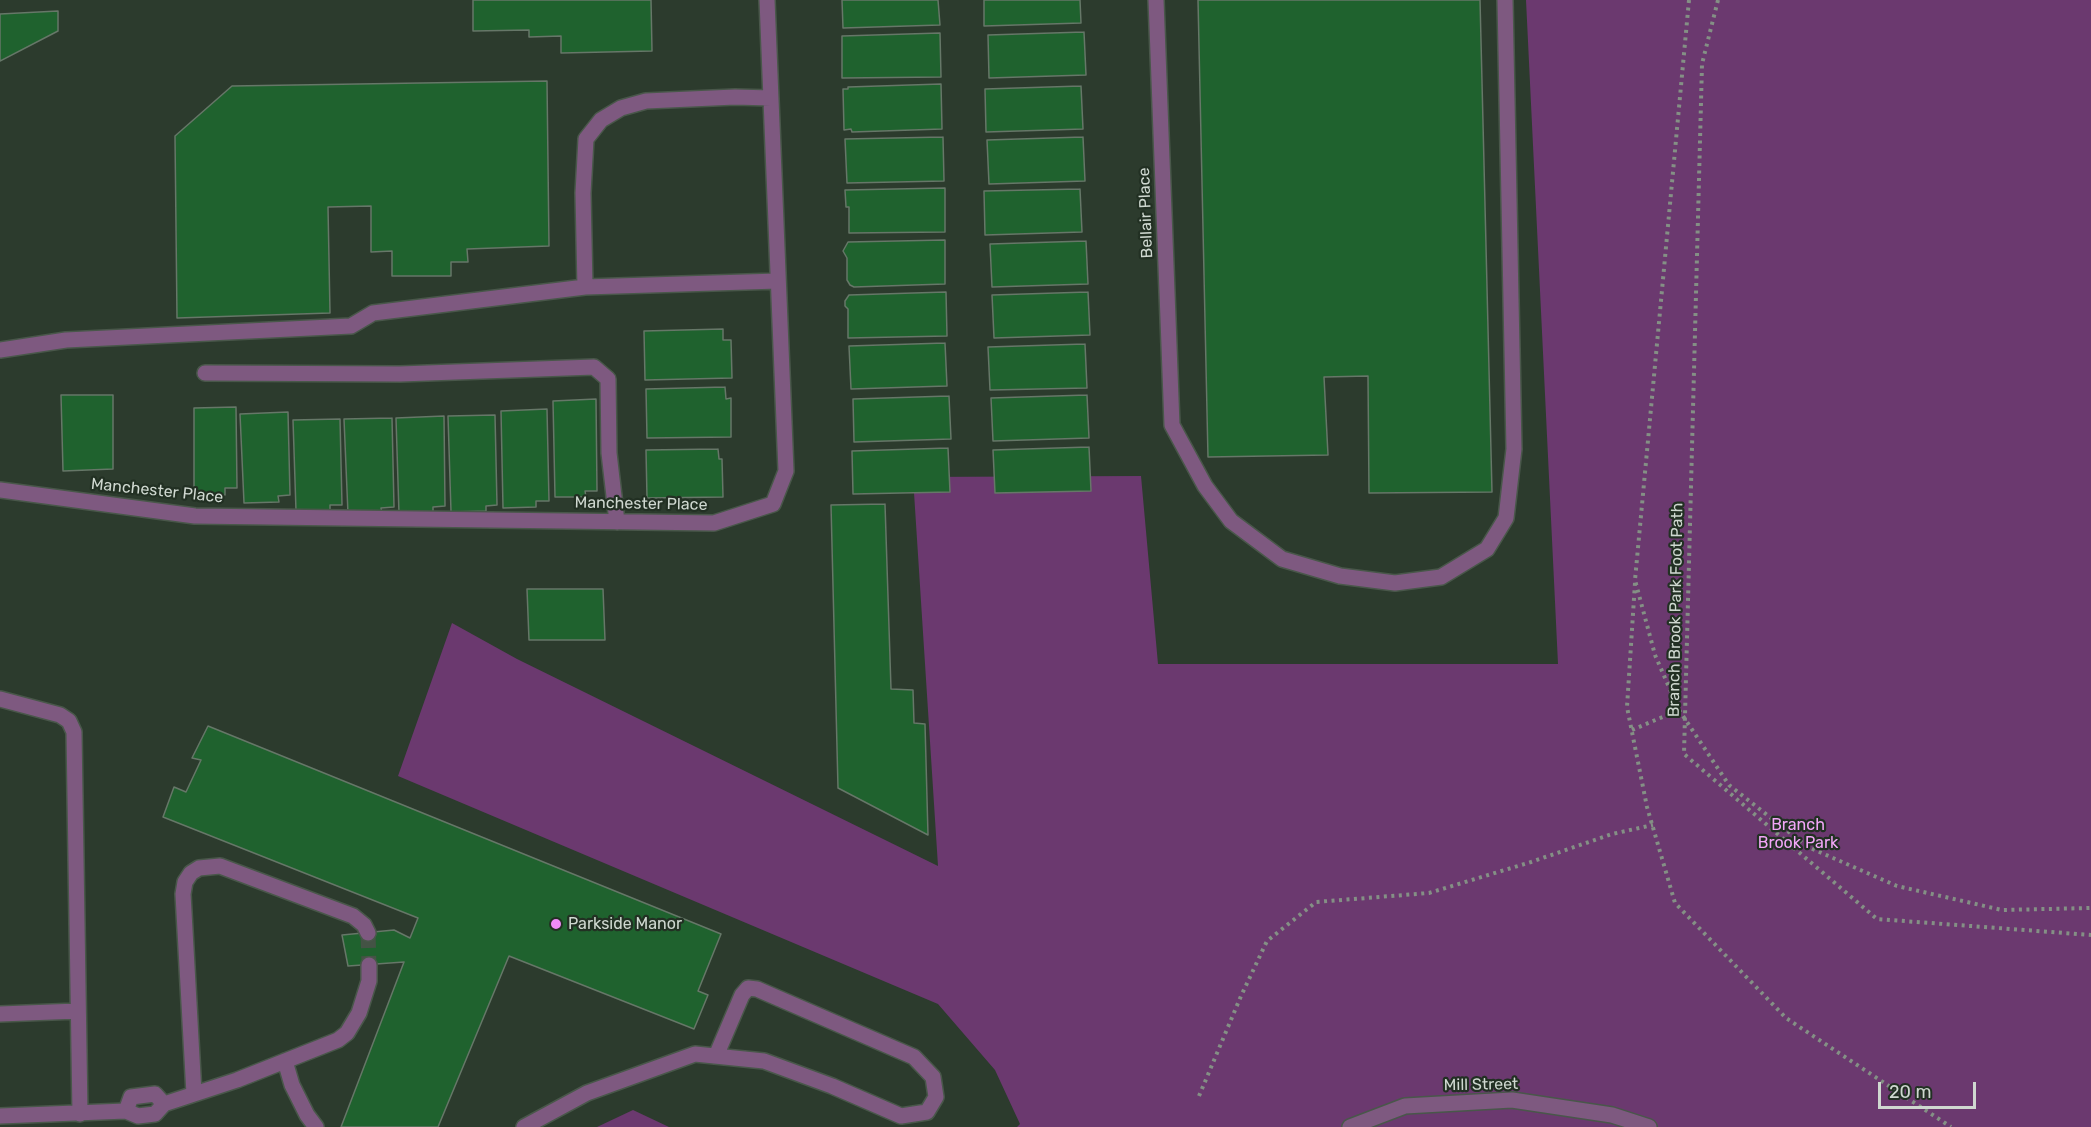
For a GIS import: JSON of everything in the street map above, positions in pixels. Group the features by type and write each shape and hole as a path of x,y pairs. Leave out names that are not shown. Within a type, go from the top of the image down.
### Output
{"street":[{"name":"Manchester Place","path":"0,490 195,516 714,523 773,504 786,471 767,0"},
{"name":"Bellair Place","path":"1156,0 1172,425 1205,486 1231,521 1282,559 1340,576 1395,583 1441,577 1487,549 1506,518 1514,449 1504,0"},
{"path":"585,287 583,193 586,139 601,120 621,108 646,101 735,97 771,98"},
{"path":"0,350 66,340 351,326 374,313 585,287 778,281"},
{"path":"205,373 400,374 594,367 608,379 609,453 616,522"},
{"path":"0,699 60,715 69,721 74,732 80,1114"},
{"path":"194,1094 183,894 185,882 191,873 199,868 220,866 353,916 364,925 368,933"},
{"path":"0,1116 124,1111 131,1097 155,1094 164,1104 237,1080 338,1040 347,1032 359,1013 369,981 369,965"},
{"path":"524,1127 587,1093 695,1054 764,1061 832,1086 901,1116 927,1112 936,1097 933,1077 914,1058 758,989 748,988 742,995 716,1056"},
{"path":"0,1014 78,1011"},
{"path":"285,1060 292,1085 307,1115 316,1127"},
{"name":"Mill Street","path":"1350,1127 1405,1106 1512,1100 1612,1115 1649,1127"}],"path":[{"path":"1689,0 1635,580 1627,707 1653,825 1675,903 1786,1018 1950,1127"},
{"name":"Branch Brook Park Foot Path","path":"1718,0 1702,64 1684,754 1877,919 2091,935"},
{"path":"1635,580 1655,655 1679,710 1729,785 1808,847 1897,886 2002,910 2091,908"},
{"path":"1632,730 1679,710"},
{"path":"1199,1096 1267,941 1316,902 1429,892 1531,862 1612,834 1653,825"}],"green space":[{"name":"Branch Brook Park","path":"1526,0 2091,0 2091,1127 1017,1127 1020,1124 995,1070 938,1004 398,776 452,623 517,659 938,866 913,477 1141,476 1158,664 1558,664"},
{"path":"633,1110 669,1127 597,1127"}],"building":[{"path":"473,0 651,0 652,51 561,53 561,36 529,37 529,30 473,31"},
{"path":"842,0 938,0 940,25 843,28"},
{"path":"984,0 1080,0 1081,23 984,26"},
{"path":"1198,0 1480,0 1492,492 1369,493 1368,376 1324,377 1328,455 1208,457"},
{"path":"58,11 58,31 0,61 0,14"},
{"path":"1084,32 1086,75 989,78 988,35"},
{"path":"940,33 941,77 842,78 842,36"},
{"path":"547,81 549,246 467,249 468,262 451,262 451,276 392,276 392,251 371,252 371,206 328,207 330,313 177,318 175,136 232,86"},
{"path":"941,84 942,129 852,132 851,129 844,130 843,89"},
{"path":"1081,86 1083,129 986,132 985,89"},
{"path":"943,137 944,181 847,183 845,139"},
{"path":"1083,137 1085,181 989,184 987,140"},
{"path":"945,188 945,232 849,233 849,207 846,207 845,190"},
{"path":"1080,189 1082,232 985,235 984,191"},
{"path":"945,240 945,284 854,287 847,280 847,258 843,251 848,242"},
{"path":"1086,241 1088,284 992,287 990,244"},
{"path":"946,292 947,336 848,338 848,309 845,301 849,295"},
{"path":"1088,292 1090,335 994,338 992,295"},
{"path":"723,329 723,340 731,340 732,378 645,380 644,331"},
{"path":"945,343 947,386 851,389 849,346"},
{"path":"1085,344 1087,388 990,390 988,347"},
{"path":"725,387 726,399 731,398 731,437 647,438 646,389"},
{"path":"61,395 113,395 113,469 63,471"},
{"path":"1087,395 1089,438 993,441 991,398"},
{"path":"949,396 951,439 854,442 853,399"},
{"path":"596,399 597,491 585,491 586,497 555,497 553,401"},
{"path":"236,407 237,488 225,488 225,495 194,494 194,408"},
{"path":"547,409 549,501 536,501 536,507 503,508 501,411"},
{"path":"288,412 290,495 278,496 279,502 244,503 240,414"},
{"path":"495,415 497,505 486,506 486,511 451,512 448,416"},
{"path":"444,416 445,506 433,507 433,513 399,514 396,418"},
{"path":"392,418 394,507 381,508 382,513 348,514 344,419"},
{"path":"340,419 342,505 330,505 330,510 296,511 293,420"},
{"path":"1089,447 1091,491 995,493 993,450"},
{"path":"948,448 950,492 853,494 852,451"},
{"path":"718,449 719,459 722,459 723,497 647,498 646,450"},
{"path":"885,504 891,689 913,690 914,723 925,724 928,835 838,788 831,505"},
{"path":"527,589 603,589 605,640 529,640"},
{"name":"Parkside Manor","path":"208,726 721,934 698,991 708,995 694,1029 509,956 438,1127 341,1127 404,962 348,966 342,935 394,930 410,938 418,918 163,817 174,787 186,792 201,760 192,758"}],"tunnel":[{"path":"368,933 369,965"}],"place":[{"name":"Parkside Manor","path":"556,924"}]}
